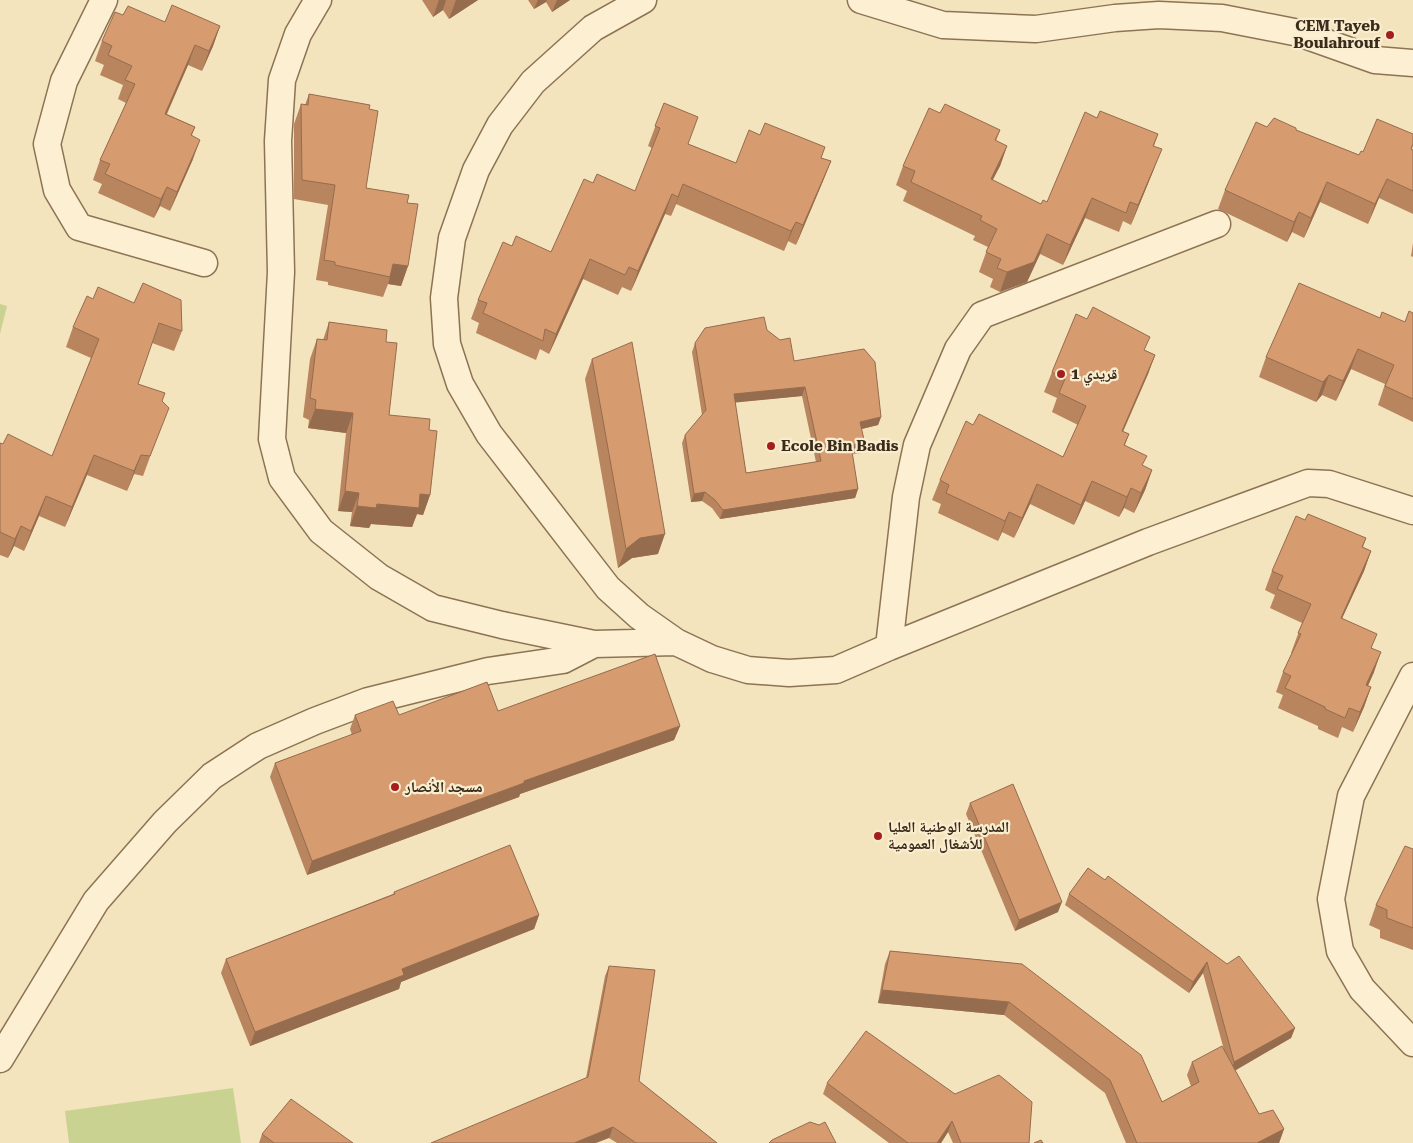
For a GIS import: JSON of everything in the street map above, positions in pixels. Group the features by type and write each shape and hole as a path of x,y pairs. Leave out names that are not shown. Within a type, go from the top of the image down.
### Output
{"street":[{"path":"104,0 64,81 48,144 57,190 79,227 204,263"},
{"path":"318,0 298,34 282,80 278,141 281,272 272,439 282,478 321,531 379,577 433,608 502,626 594,644 676,642"},
{"path":"643,0 593,28 533,82 500,125 476,170 452,238 444,298 447,344 460,384 489,434 608,588 639,616 676,642 712,659 748,670 789,673 836,670 1148,542 1308,483 1329,484 1413,511"},
{"path":"861,0 943,25 952,26 1036,29 1115,18 1159,15 1222,18 1299,33 1375,60 1413,62"},
{"path":"889,647 906,497 917,445 958,349 970,330 982,315 1217,224"},
{"path":"0,1058 96,901 165,822 212,776 258,746 315,721 368,702 488,671 563,660 594,644"},
{"path":"1413,676 1351,796 1331,899 1340,951 1362,989 1413,1043"}],"green space":[{"path":"0,304 7,306 0,334"},
{"path":"233,1088 241,1143 69,1143 65,1111"}],"building":[{"path":"172,5 220,26 209,51 195,45 165,114 195,127 191,135 200,140 177,192 167,187 161,199 105,174 110,164 100,160 135,84 125,80 132,66 108,55 112,46 102,41 115,12 123,15 128,6 165,22"},
{"path":"309,94 370,105 369,109 378,111 366,188 409,195 407,203 418,204 408,266 393,264 390,277 335,265 335,262 324,260 335,185 302,180 301,104 308,105"},
{"path":"664,103 698,117 688,144 736,163 749,130 760,135 765,123 825,147 821,158 831,161 803,225 796,222 791,231 683,184 678,197 672,194 638,271 629,267 625,275 590,259 556,334 545,329 543,341 483,313 487,303 478,300 503,242 512,246 516,236 551,252 584,179 593,183 597,174 635,191 660,128 655,126"},
{"path":"945,104 1000,130 995,140 1007,146 991,179 1041,204 1043,200 1047,202 1085,112 1097,118 1100,111 1158,134 1153,146 1162,149 1138,205 1130,202 1126,213 1092,198 1070,245 1047,234 1034,262 1007,272 997,268 1001,259 986,252 997,229 980,220 982,216 911,182 915,171 903,166 929,108 940,113"},
{"path":"1274,118 1296,128 1296,130 1359,155 1361,151 1363,152 1377,119 1413,134 1411,149 1413,150 1413,191 1387,179 1375,204 1327,182 1311,218 1299,212 1294,222 1225,190 1256,122 1267,127"},
{"path":"143,283 181,300 182,331 159,323 138,384 165,393 162,401 169,408 150,456 141,455 134,471 94,455 72,507 46,496 31,531 21,526 15,539 0,532 0,443 3,444 8,434 52,456 99,339 73,327 87,296 93,299 98,287 134,303"},
{"path":"1299,283 1380,318 1382,312 1405,322 1409,311 1413,313 1413,399 1385,386 1394,365 1358,349 1343,381 1329,375 1323,382 1266,357"},
{"path":"1093,307 1150,337 1144,350 1155,355 1122,431 1129,434 1124,445 1147,456 1142,465 1152,470 1141,493 1131,488 1127,497 1092,481 1081,505 1037,484 1022,518 1009,512 1005,521 946,493 949,485 940,480 966,421 973,425 979,414 1063,457 1086,406 1059,393 1065,379 1052,372 1076,314 1087,319"},
{"path":"764,317 767,330 780,340 790,338 794,361 864,349 875,362 881,417 860,422 865,444 851,445 858,489 723,510 705,492 694,494 685,435 706,410 695,343 705,328","holes":["805,387 821,461 746,473 734,394"]},
{"path":"329,322 387,330 386,342 397,343 389,415 430,419 429,430 437,431 430,495 420,494 419,508 377,504 376,508 357,506 359,493 345,491 353,413 315,409 316,400 310,398 317,339 327,340"},
{"path":"632,342 665,534 640,538 626,549 592,359"},
{"path":"1308,514 1366,538 1362,547 1371,551 1341,618 1377,634 1371,648 1381,652 1366,685 1371,687 1360,712 1349,708 1345,718 1285,688 1291,676 1283,672 1301,634 1298,633 1311,604 1277,589 1283,576 1272,571 1296,516 1305,520"},
{"path":"655,654 680,726 524,781 524,783 312,861 275,763 361,731 355,715 393,701 399,715 487,682 498,711"},
{"path":"1013,784 1062,902 1019,920 970,803"},
{"path":"510,845 539,915 402,969 404,975 255,1032 226,959 395,894 394,892"},
{"path":"1405,846 1413,849 1413,928 1387,918 1387,910 1376,905"},
{"path":"1088,868 1105,880 1108,876 1227,964 1239,956 1295,1028 1234,1062 1207,962 1193,982 1069,894"},
{"path":"890,951 1022,964 1141,1055 1162,1102 1199,1082 1192,1062 1222,1046 1259,1114 1273,1110 1284,1129 1257,1143 1137,1143 1110,1080 1009,1002 882,990"},
{"path":"609,966 655,970 639,1081 717,1143 636,1143 613,1127 574,1143 431,1143 588,1077"},
{"path":"866,1031 955,1094 999,1075 1032,1102 1029,1143 961,1143 952,1121 937,1143 908,1143 827,1083"},
{"path":"291,1099 353,1143 274,1143 262,1134"},
{"path":"810,1122 819,1125 825,1122 836,1143 769,1143 772,1140"}],"place":[{"name":"CEM Tayeb Boulahrouf","path":"1390,35"},
{"name":"قريدي 1","path":"1061,374"},
{"name":"Ecole Bin Badis","path":"771,446"},
{"name":"مسجد الأنصار","path":"395,787"},
{"name":"المدرسة الوطنية العليا للأشغال العمومية","path":"878,836"}]}
